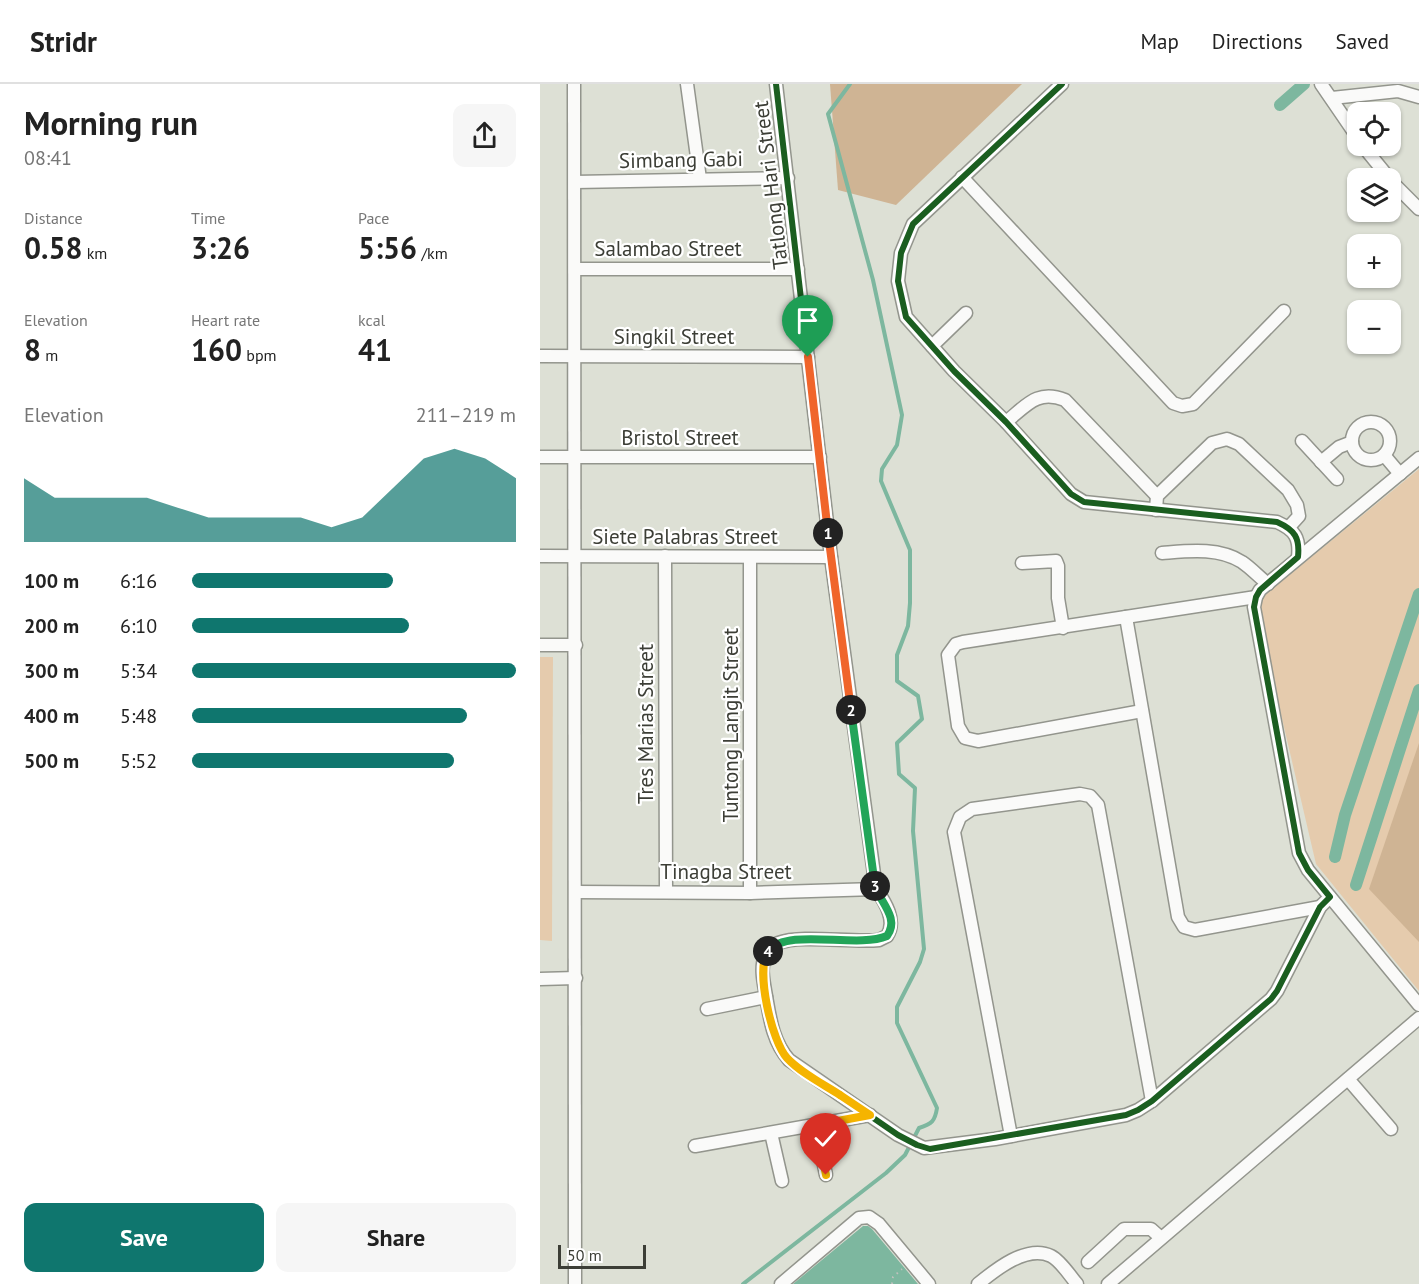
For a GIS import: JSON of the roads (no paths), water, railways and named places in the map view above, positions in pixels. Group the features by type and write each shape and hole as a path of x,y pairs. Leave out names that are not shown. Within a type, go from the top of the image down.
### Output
{"street":[{"path":"574,84 575,1284"},
{"path":"687,84 700,179"},
{"name":"Tatlong Hari Street","path":"766,997 763,963 766,954 778,943 794,940 870,941 887,936 891,925 888,908 876,890 831,557 776,84"},
{"path":"1062,84 913,224 901,252 898,281 906,317 1071,494 1084,502 1277,522 1288,527 1297,536 1298,557"},
{"path":"1322,84 1347,121"},
{"path":"1332,98 1398,91 1419,97"},
{"path":"1371,156 1381,168"},
{"path":"962,177 1173,403 1182,406 1193,404 1284,311"},
{"name":"Simbang Gabi","path":"574,182 788,178"},
{"path":"1401,190 1419,209"},
{"name":"Salambao Street","path":"575,269 798,269"},
{"path":"932,346 966,313"},
{"name":"Singkil Street","path":"540,356 808,357"},
{"path":"1006,422 1037,398 1053,396 1065,400 1157,496"},
{"path":"1369,422 1381,424 1389,433 1390,445 1384,455 1373,459 1362,457 1357,453 1352,442 1354,431 1363,423 1369,422"},
{"path":"1156,510 1157,496 1212,443 1227,439 1235,441 1288,490 1297,505 1299,516 1288,527"},
{"path":"1302,441 1337,479"},
{"path":"1322,462 1340,447 1352,442"},
{"path":"1384,455 1400,474"},
{"name":"Bristol Street","path":"540,457 820,457"},
{"path":"1419,458 1268,584 1256,597 1254,607 1299,853 1308,870 1419,1005"},
{"path":"1162,553 1197,551 1222,554 1240,561 1268,584"},
{"name":"Siete Palabras Street","path":"540,556 831,557"},
{"name":"Tres Marias Street","path":"665,556 666,892"},
{"name":"Tuntong Langit Street","path":"750,557 750,893"},
{"path":"1022,563 1056,561 1062,628"},
{"path":"1142,711 978,741 965,738 958,726 948,655 956,644 963,642 1256,597"},
{"path":"1126,617 1179,917 1184,927 1195,930 1320,907"},
{"path":"540,645 576,645"},
{"path":"1011,1136 954,832 960,817 972,809 1080,794 1090,796 1098,805 1152,1101"},
{"name":"Tinagba Street","path":"576,892 750,893 876,890"},
{"path":"707,1009 766,997 775,1038 781,1051 789,1060 898,1135 917,1145 930,1149 1011,1136 1126,1115 1152,1101 1271,999 1320,907 1330,897"},
{"path":"540,979 576,978"},
{"path":"1108,1284 1419,1018"},
{"path":"1348,1079 1391,1129"},
{"path":"695,1146 870,1115"},
{"path":"816,1125 826,1175"},
{"path":"771,1133 782,1180"},
{"path":"781,1284 859,1218 869,1216 879,1224 928,1284"},
{"path":"1088,1262 1124,1229 1151,1229 1161,1238"},
{"path":"978,1284 999,1267 1015,1258 1042,1253 1053,1256 1077,1284"}],"waterway":[{"path":"743,1284 886,1173 905,1155 919,1128 932,1121 937,1108 897,1023 897,1007 920,962 924,949 913,831 915,788 899,774 897,743 922,719 918,696 897,681 897,655 908,626 910,550 881,481 882,469 897,445 902,415 873,280 828,114 850,84"},
{"path":"1280,105 1304,84"},
{"path":"1335,857 1345,815 1419,594"},
{"path":"1356,885 1419,690"}]}
